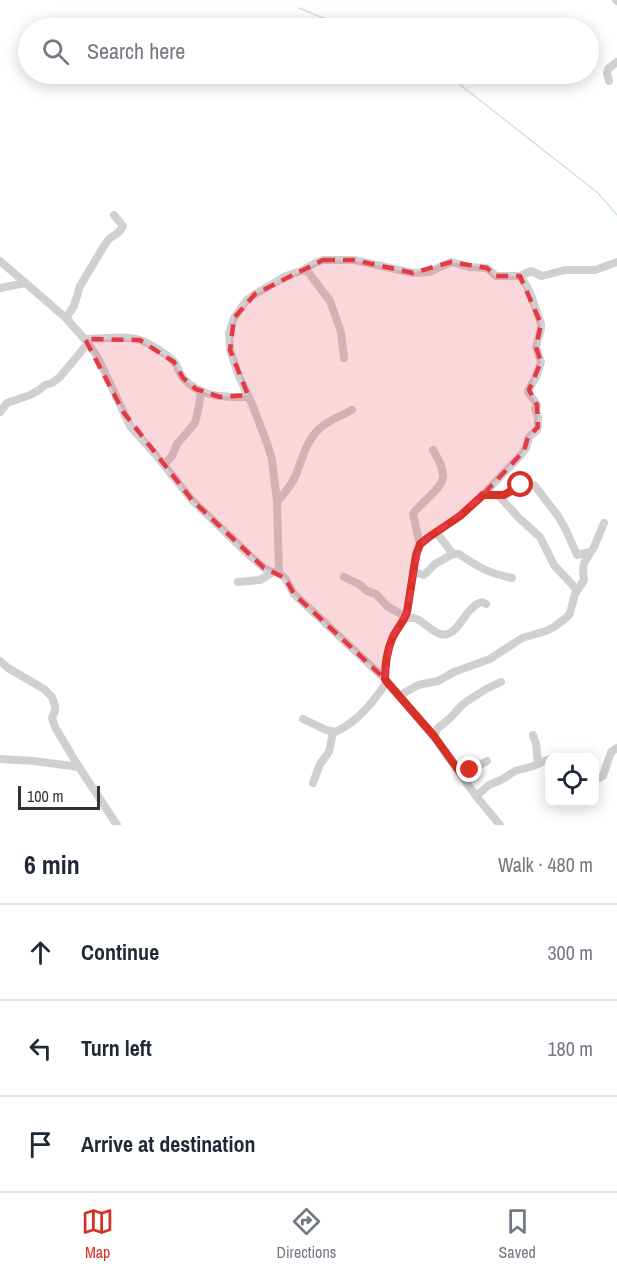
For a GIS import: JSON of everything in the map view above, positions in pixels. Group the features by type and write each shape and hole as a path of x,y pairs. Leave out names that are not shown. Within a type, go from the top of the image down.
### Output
{"street":[{"path":"609,81 608,69 617,62"},
{"path":"66,318 74,306 80,286 104,246 122,229 122,224 114,214"},
{"path":"276,572 277,502 272,460 230,350 229,333 234,318 246,301 286,276 323,260 354,260 412,273 429,272 451,262 469,267 487,268 496,276 520,276 531,271 542,276 565,270 595,270 617,261"},
{"path":"0,261 66,318 86,341 98,358 130,426 192,500 264,568 285,578 294,594 386,680 434,736 500,825"},
{"path":"304,270 309,273 330,301 341,332 344,358"},
{"path":"420,544 460,516 483,495 524,451 528,436 537,430 539,422 535,409 537,405 528,391 541,362 536,347 541,324 530,292 520,276"},
{"path":"0,288 25,283"},
{"path":"86,341 130,338 140,340 174,362 183,378 201,391 220,397 249,397"},
{"path":"0,412 7,403 30,395 60,377 86,341"},
{"path":"164,464 195,423 201,391"},
{"path":"277,502 288,489 309,442 318,429 352,410"},
{"path":"303,719 333,732 341,729 357,718 378,695 386,680 392,638 405,617 420,544 413,514 439,486 443,476 434,450"},
{"path":"483,495 504,495 521,485 536,486 558,516 577,555 590,552"},
{"path":"498,495 540,537 554,565 577,590"},
{"path":"399,696 418,685 438,681 454,672 490,659 522,638 554,627 567,617 577,590 582,584 584,563 604,523"},
{"path":"436,532 453,554"},
{"path":"413,572 424,575 435,564 453,554 459,554 481,569 512,578"},
{"path":"238,582 260,580 276,572"},
{"path":"344,577 376,594 387,606 405,617 417,619 443,634 449,634 473,606 482,602 486,604"},
{"path":"0,661 44,689 52,697 55,706 53,723 117,825"},
{"path":"434,736 437,729 463,704 501,682"},
{"path":"313,783 320,764 329,752 333,732"},
{"path":"533,735 538,764"},
{"path":"599,778 603,776 611,752 617,748"},
{"path":"0,759 79,767"},
{"path":"462,775 487,761"},
{"path":"476,795 515,771 545,761"}],"highlighted area":[{"path":"323,260 354,260 413,273 451,262 487,268 495,276 520,276 541,324 536,347 541,362 529,390 537,405 538,427 528,437 524,451 479,499 420,545 407,612 392,638 385,679 294,594 285,578 264,568 192,500 124,413 85,339 140,340 174,362 183,378 196,389 220,397 248,395 230,350 234,318 255,294"}],"waterway":[{"path":"299,8 323,18"},
{"path":"459,84 598,193 617,215"}],"route":[{"path":"470,770 462,775 434,736 387,682 385,671 392,638 407,612 417,549 420,544 460,516 483,495 504,495 521,485"}]}
